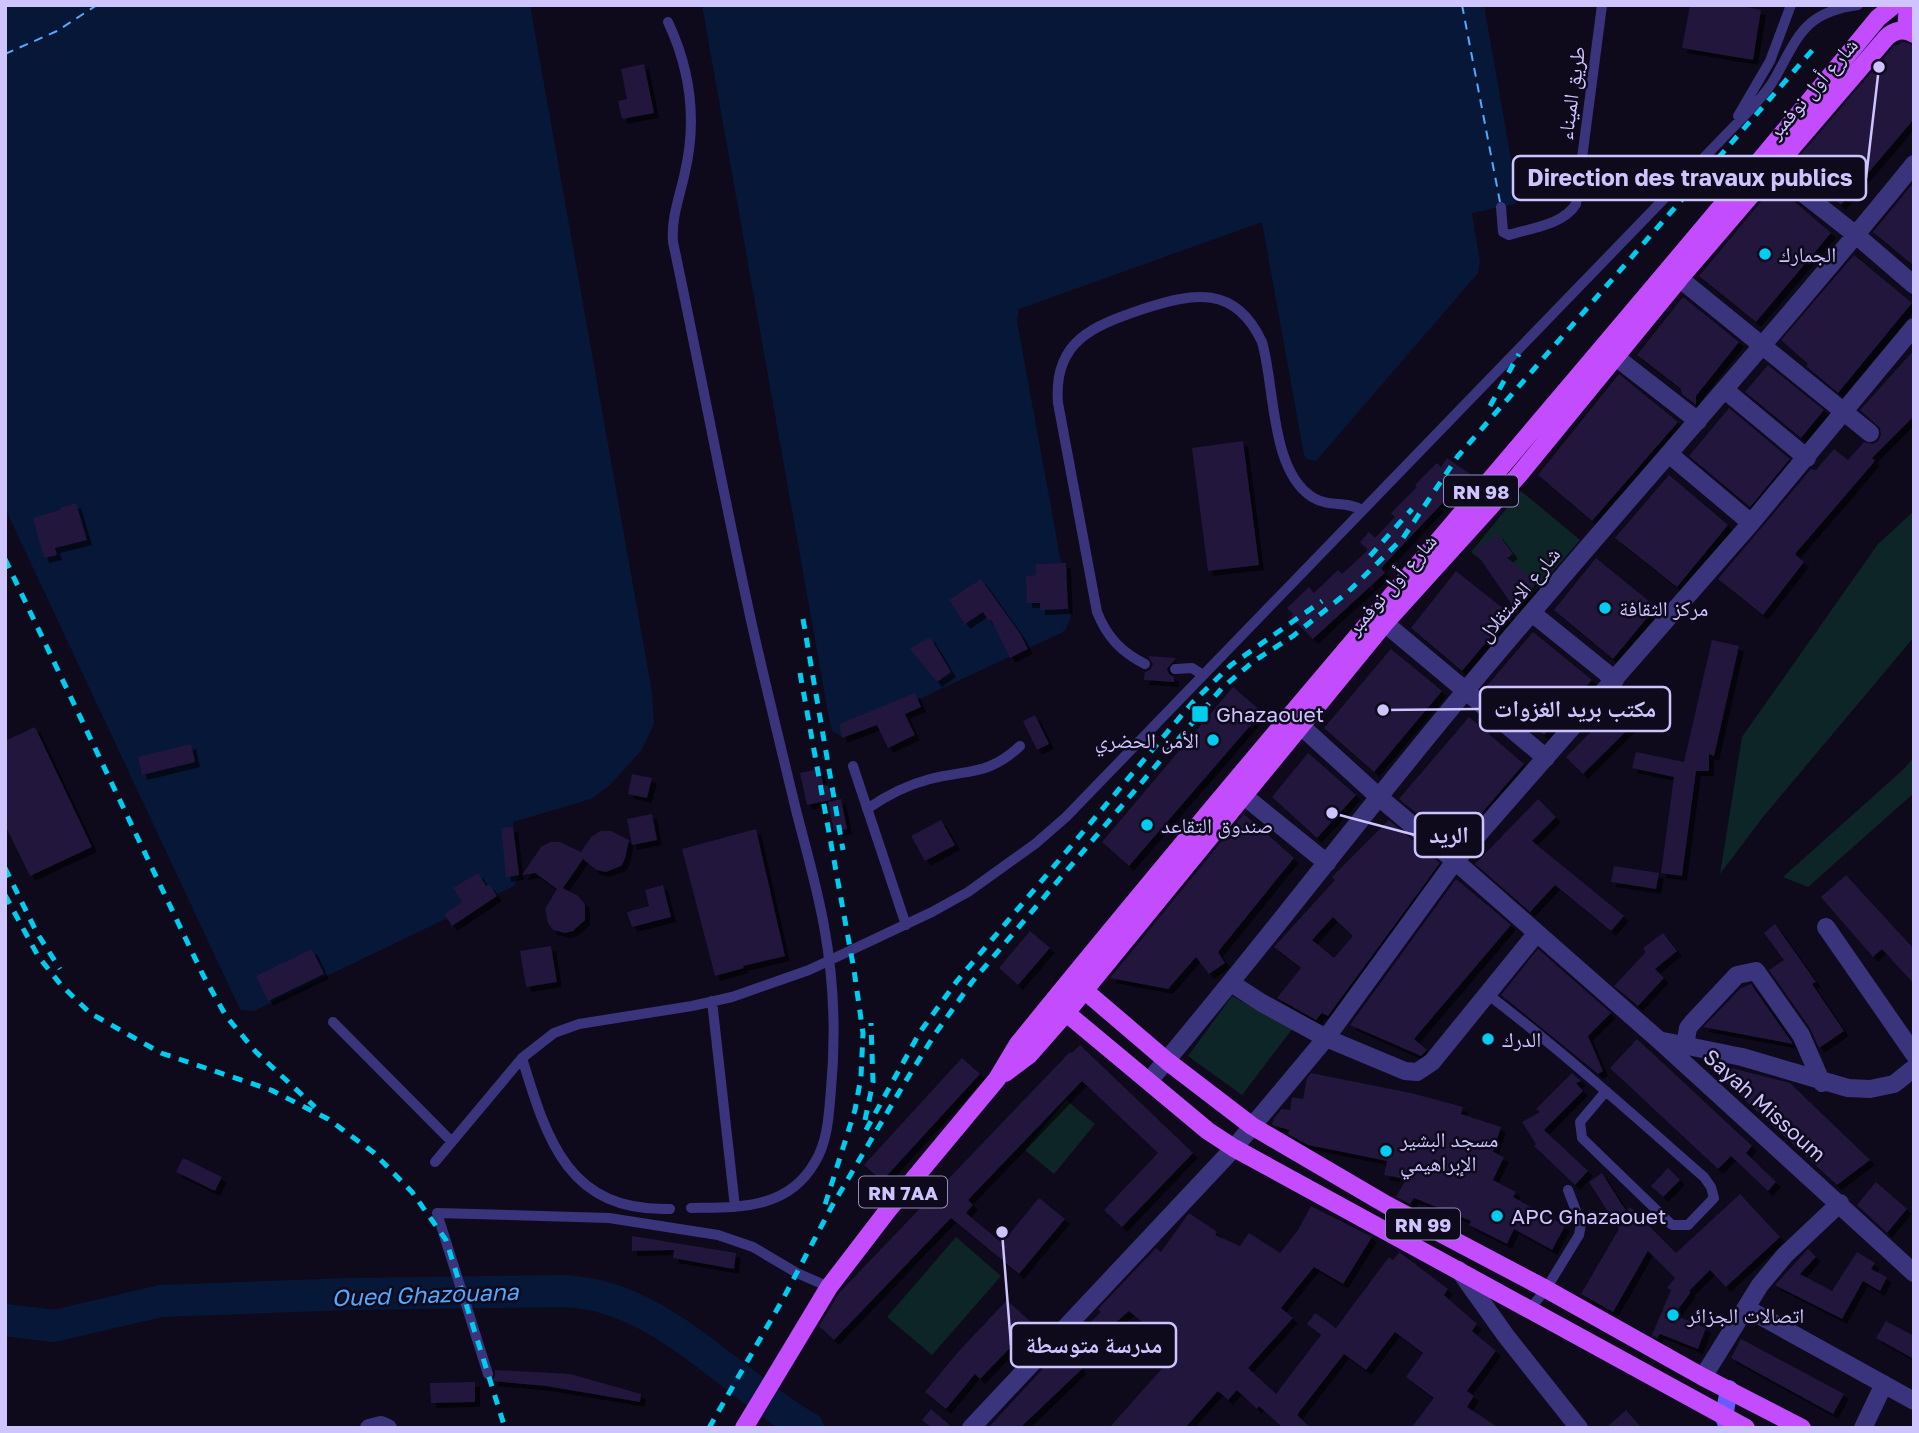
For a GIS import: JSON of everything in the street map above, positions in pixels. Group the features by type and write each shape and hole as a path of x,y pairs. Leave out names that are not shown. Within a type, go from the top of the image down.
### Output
{"main road":[{"path":"1885,8 1910,33"},
{"name":"شارع أول نوفمبر","path":"1078,985 1295,720 1767,164 1885,8"},
{"name":"شارع أول نوفمبر","path":"1767,164 1886,38 1895,31 1910,33"},
{"name":"شارع أول نوفمبر","path":"1078,985 1244,796 1295,720"},
{"name":"RN 98","path":"997,1079 1018,1044 1059,1007 1078,985"},
{"name":"RN 99","path":"1078,985 1167,1060 1252,1126 1387,1205 1802,1428"},
{"name":"RN 99","path":"1059,1007 1208,1130 1234,1148 1530,1309 1726,1423 1746,1428"},
{"name":"RN 7AA","path":"744,1428 829,1287 888,1210 997,1079"},
{"path":"1726,1423 1729,1389"},
{"path":"1746,1428 1752,1403"}],"street":[{"path":"1767,164 1914,285"},
{"name":"شارع الاستقلال","path":"1149,1081 1465,692 1763,346 1914,164"},
{"path":"1674,274 1870,433"},
{"path":"971,1428 1234,1148 1326,1038 1455,861 1807,458 1914,327"},
{"path":"1609,352 1698,421"},
{"path":"1725,390 1807,458"},
{"path":"1669,454 1751,523"},
{"path":"1532,613 1615,680"},
{"path":"1380,619 1546,758"},
{"name":"Sayah Missoum","path":"1295,720 1380,798 1660,1041 1914,1273"},
{"path":"1244,796 1326,863"},
{"path":"1826,927 1914,1054"},
{"path":"1231,983 1326,1038 1405,1071 1417,1072 1432,1062 1536,934"},
{"path":"1685,1046 1688,1028 1737,975 1756,971 1801,1035 1822,1083"},
{"path":"1660,1041 1742,1057 1822,1083 1848,1088 1870,1089 1894,1083 1914,1068"},
{"path":"1703,1377 1760,1285 1785,1255 1840,1203"},
{"path":"1459,1270 1506,1336 1579,1428"},
{"path":"1746,1308 1914,1401"},
{"path":"1863,1428 1884,1384"},
{"path":"369,1428 381,1425 388,1428"}],"lane":[{"name":"طريق الميناء","path":"1501,207 1503,232 1509,235 1561,219 1571,212 1576,204 1602,5"},
{"path":"1731,127 1770,61 1791,5"},
{"path":"1815,5 1822,15"},
{"path":"435,1162 522,1058 543,1039 566,1028 712,1001 771,985 830,961 968,892 1035,844 1066,817 1761,98 1800,33 1822,15 1858,5"},
{"path":"668,22 687,72 692,122 687,165 672,221 673,242 751,619 817,891 830,961 833,996 830,1100 822,1147 810,1171 791,1190 769,1202 735,1207 691,1208"},
{"path":"1146,664 1134,659 1117,645 1106,631 1097,612 1058,403 1061,366 1073,345 1090,330 1110,320 1194,295 1219,299 1240,311 1250,320 1262,342 1282,453 1291,476 1298,486 1318,500 1329,505 1354,505 1362,510"},
{"path":"1175,669 1192,668 1203,675"},
{"path":"867,809 882,798 916,782 968,774 989,767 1009,756 1020,746"},
{"path":"853,766 906,925"},
{"path":"1486,993 1539,1034 1606,1091 1704,1177 1711,1186 1714,1198 1688,1225 1672,1225 1582,1138 1580,1122 1606,1091"},
{"path":"712,1001 735,1207"},
{"path":"333,1023 452,1142"},
{"path":"522,1058 554,1148 571,1172 593,1191 619,1204 645,1209 670,1209"},
{"path":"1530,1309 1546,1289 1579,1234 1581,1224 1568,1190"},
{"path":"488,1374 437,1213 608,1218 705,1232 739,1240 797,1273 829,1287"}],"green space":[{"path":"1521,491 1580,540 1530,598 1471,552"},
{"path":"1914,511 1914,637 1763,817 1720,874 1742,737 1878,544"},
{"path":"1914,757 1914,793 1808,887 1783,877 1905,768"},
{"path":"1232,996 1293,1028 1242,1095 1188,1056"},
{"path":"1066,1100 1095,1124 1054,1174 1025,1150"},
{"path":"956,1237 1001,1276 932,1355 887,1317"}],"water":[{"path":"5,5 530,5 652,692 654,724 641,751 610,785 591,799 513,822 519,874 514,886 254,1011 241,1010 238,1005 5,508"},
{"path":"702,5 1484,5 1518,199 1515,204 1472,213 1480,262 1478,273 1316,461 1307,459 1304,455 1262,222 1019,309 1017,321 1071,617 1066,629 840,736 832,731 829,718"}],"building":[{"path":"1690,5 1738,5 1761,10 1753,60 1682,48"},
{"path":"1903,42 1914,45 1914,119 1841,205 1792,165 1894,46"},
{"path":"644,64 654,113 622,119 618,101 627,99 621,69"},
{"path":"1914,182 1914,266 1873,232"},
{"name":"الجمارك","path":"1775,185 1831,233 1756,322 1699,276"},
{"path":"1854,255 1912,303 1838,393 1781,340"},
{"path":"1683,297 1739,342 1696,396 1696,405 1682,394 1681,389 1637,355"},
{"path":"1914,350 1914,416 1872,458 1875,461 1795,554 1804,562 1763,615 1718,579 1811,469 1816,470 1834,449 1848,460 1864,442 1873,444 1878,441 1880,428 1860,410"},
{"path":"1768,365 1824,410 1801,438 1745,392"},
{"path":"1619,374 1678,422 1592,521 1538,475"},
{"path":"1729,408 1790,459 1750,507 1689,456"},
{"path":"1243,441 1259,565 1208,571 1192,448"},
{"path":"1447,458 1470,474 1381,568 1385,573 1313,639 1291,617 1293,614 1287,608 1309,587 1314,593 1338,570 1342,574 1368,550 1360,542 1369,532 1375,538 1395,517 1391,513 1417,487 1415,485 1437,463 1441,467"},
{"path":"1669,475 1728,525 1677,587 1615,538"},
{"path":"76,503 87,540 55,548 57,555 44,558 33,518"},
{"path":"1498,534 1513,554 1507,558 1537,582 1515,609 1474,550"},
{"name":"مركز الثقافة","path":"1596,558 1656,607 1613,659 1554,610"},
{"path":"1066,563 1068,609 1040,610 1040,603 1027,603 1026,576 1036,575 1036,564"},
{"path":"1456,571 1510,614 1462,671 1411,628"},
{"path":"981,579 1028,649 1010,658 991,620 989,621 983,612 965,624 949,600"},
{"path":"1533,632 1592,680 1544,735 1485,688"},
{"path":"930,637 951,672 937,682 910,649"},
{"path":"1712,640 1739,646 1714,756 1709,754 1709,771 1696,771 1682,876 1661,873 1674,777 1632,768 1636,752 1684,762"},
{"path":"1391,649 1442,691 1374,772 1324,728"},
{"path":"1148,656 1176,658 1167,669 1174,677 1174,682 1144,680 1145,672 1150,670 1153,664"},
{"path":"1647,686 1658,700 1583,774 1566,757 1629,694 1633,697"},
{"path":"1233,687 1262,712 1129,866 1102,842"},
{"path":"915,693 921,707 905,714 915,735 888,748 877,725 842,738 839,724"},
{"path":"1035,715 1049,744 1037,750 1023,721"},
{"path":"1469,717 1524,764 1454,845 1399,799"},
{"path":"35,727 92,847 30,876 5,825 5,741"},
{"path":"191,744 195,762 142,775 138,757"},
{"path":"1308,753 1356,795 1317,838 1272,797"},
{"path":"819,769 824,786 828,785 831,800 807,805 800,773"},
{"path":"632,774 652,778 647,798 628,794"},
{"path":"841,799 847,829 834,831 828,802"},
{"path":"1538,799 1556,817 1532,841 1624,916 1611,931 1555,885 1530,912 1475,864"},
{"path":"652,814 657,840 632,845 627,819"},
{"path":"1244,814 1294,858 1218,952 1225,963 1209,974 1196,957 1168,989 1110,978"},
{"path":"941,820 955,845 925,861 911,836"},
{"path":"1389,820 1440,863 1328,1016 1322,1013 1316,1020 1277,998 1301,968 1274,947 1335,880 1332,877","holes":["1333,917 1353,936 1334,958 1312,940"]},
{"path":"513,827 519,875 506,877 501,828"},
{"path":"756,829 785,956 715,976 682,849"},
{"path":"601,831 611,831 629,840 625,859 621,866 606,872 596,870 583,859 563,888 578,896 585,904 585,920 573,931 565,933 553,930 548,923 545,909 557,889 535,873 522,875 541,847 550,842 560,842 581,852 591,837"},
{"path":"1614,866 1659,873 1656,889 1611,882"},
{"path":"478,873 486,886 489,884 497,896 452,926 444,914 462,902 453,888"},
{"path":"1846,875 1914,949 1914,984 1882,949 1873,957 1821,897"},
{"path":"1456,879 1511,925 1414,1039 1427,1050 1421,1056 1350,1025"},
{"path":"663,885 671,917 632,927 627,912 649,906 645,890"},
{"path":"1775,924 1816,982 1812,984 1844,1031 1819,1048 1810,1028 1769,970 1784,960 1764,933"},
{"path":"1030,931 1050,948 1018,985 999,968"},
{"path":"1663,933 1677,951 1655,969 1664,978 1638,1006 1614,986 1646,952 1643,948"},
{"path":"551,946 557,982 526,987 520,951"},
{"path":"312,949 324,974 268,1001 256,976"},
{"path":"1538,949 1611,1013 1588,1036 1603,1071 1598,1074 1501,995"},
{"path":"1751,984 1793,1044 1703,1027 1741,988"},
{"path":"1637,1039 1752,1146 1746,1153 1776,1182 1768,1191 1731,1156 1718,1169 1610,1068"},
{"path":"1080,1045 1193,1153 1122,1227 1104,1210 1158,1153 1082,1081 968,1200 973,1205 966,1213 1002,1243 1039,1198 1065,1219 1019,1274 951,1218 834,1340 819,1326 840,1292 1070,1052"},
{"path":"962,1058 980,1074 882,1181 864,1165"},
{"path":"1712,1063 1790,1083 1870,1160 1837,1185 1709,1067"},
{"path":"1311,1073 1411,1093 1463,1107 1461,1114 1501,1127 1493,1152 1504,1157 1493,1180 1516,1192 1513,1197 1565,1226 1552,1250 1514,1229 1507,1244 1469,1225 1471,1221 1414,1198 1410,1204 1396,1197 1406,1179 1384,1175 1387,1161 1308,1145 1288,1134 1289,1130 1272,1125 1282,1109 1290,1110 1292,1097 1303,1099 1307,1078"},
{"path":"1572,1073 1581,1081 1576,1083 1583,1091 1544,1130 1588,1171 1575,1185 1534,1146 1536,1144 1522,1122 1540,1112 1536,1109"},
{"path":"183,1158 222,1177 215,1191 176,1172"},
{"path":"1668,1168 1680,1180 1663,1197 1651,1186"},
{"path":"1602,1173 1626,1211 1630,1207 1676,1253 1740,1194 1780,1237 1726,1287 1710,1270 1689,1291 1691,1292 1674,1315 1706,1328 1698,1349 1660,1334 1657,1338 1652,1335 1671,1290 1667,1288 1675,1278 1648,1251 1613,1312 1581,1294 1619,1229 1589,1182"},
{"path":"1876,1182 1907,1209 1887,1233 1857,1205"},
{"path":"1311,1206 1372,1237 1343,1284 1314,1267 1281,1308 1293,1318 1248,1368 1276,1394 1321,1335 1307,1324 1315,1313 1336,1328 1389,1257 1393,1260 1399,1252 1448,1289 1444,1295 1477,1324 1472,1331 1496,1351 1467,1391 1474,1396 1467,1407 1499,1428 1411,1428 1434,1398 1406,1377 1423,1353 1395,1332 1366,1370 1344,1354 1297,1415 1311,1428 1283,1428 1237,1390 1228,1400 1218,1391 1185,1428 1109,1428 1177,1352 1129,1311 1112,1326 1110,1323 1072,1359 1082,1369 1020,1428 988,1428 1049,1362 1101,1312 1098,1309 1156,1248 1161,1252 1189,1213 1217,1232 1215,1235 1240,1246 1249,1233 1280,1253 1298,1230"},
{"path":"632,1236 736,1253 734,1269 673,1258 674,1250 632,1251"},
{"path":"1808,1249 1816,1257 1800,1274 1832,1291 1857,1252 1875,1263 1871,1269 1887,1277 1880,1291 1863,1281 1842,1319 1775,1285"},
{"path":"1007,1300 1033,1324 980,1379 975,1374 946,1409 925,1392"},
{"path":"1886,1321 1914,1336 1914,1359 1876,1338"},
{"path":"1741,1339 1844,1394 1833,1414 1731,1358"},
{"path":"495,1370 570,1374 641,1394 640,1402 546,1386 492,1381"},
{"path":"475,1382 475,1402 431,1403 430,1383"},
{"path":"931,1409 953,1428 932,1428 922,1420"},
{"path":"1626,1410 1642,1428 1606,1428"}],"waterway":[{"name":"Oued Ghazouana","path":"5,1320 54,1326 161,1301 351,1294 582,1293 626,1305 654,1319 808,1428"}],"ferry route":[{"path":"5,54 57,31 97,5"},
{"path":"1462,5 1500,202"}],"railway":[{"path":"709,1428 783,1299 832,1206 935,1034 972,982 1222,688 1348,592 1403,538 1458,456 1816,46"},
{"path":"1490,406 1519,354"},
{"path":"1370,556 1412,509"},
{"path":"5,559 203,975 226,1016 256,1052 315,1107"},
{"path":"866,1130 920,1032 957,981 1192,703 1231,665 1322,601"},
{"path":"803,619 843,850"},
{"path":"800,673 863,1033 861,1077 855,1110 824,1208"},
{"path":"5,868 37,933 60,969"},
{"path":"5,895 38,956 61,985 90,1013 161,1053 271,1090 328,1119 373,1152 412,1192 446,1240 505,1428"},
{"path":"865,1120 873,1082 871,1023"}],"place":[{"name":"Direction des travaux publics","path":"1879,67"},
{"name":"الجمارك","path":"1765,254"},
{"name":"مركز الثقافة","path":"1605,608"},
{"name":"مكتب بريد الغزوات","path":"1383,710"},
{"name":"Ghazaouet","path":"1200,714"},
{"name":"الأمن الحضري","path":"1213,740"},
{"name":"الريد","path":"1332,813"},
{"name":"صندوق التقاعد","path":"1147,825"},
{"name":"الدرك","path":"1488,1039"},
{"name":"مسجد البشير الإبراهيمي","path":"1386,1151"},
{"name":"APC Ghazaouet","path":"1497,1216"},
{"name":"مدرسة متوسطة","path":"1002,1232"},
{"name":"اتصالات الجزائر","path":"1673,1315"}]}
